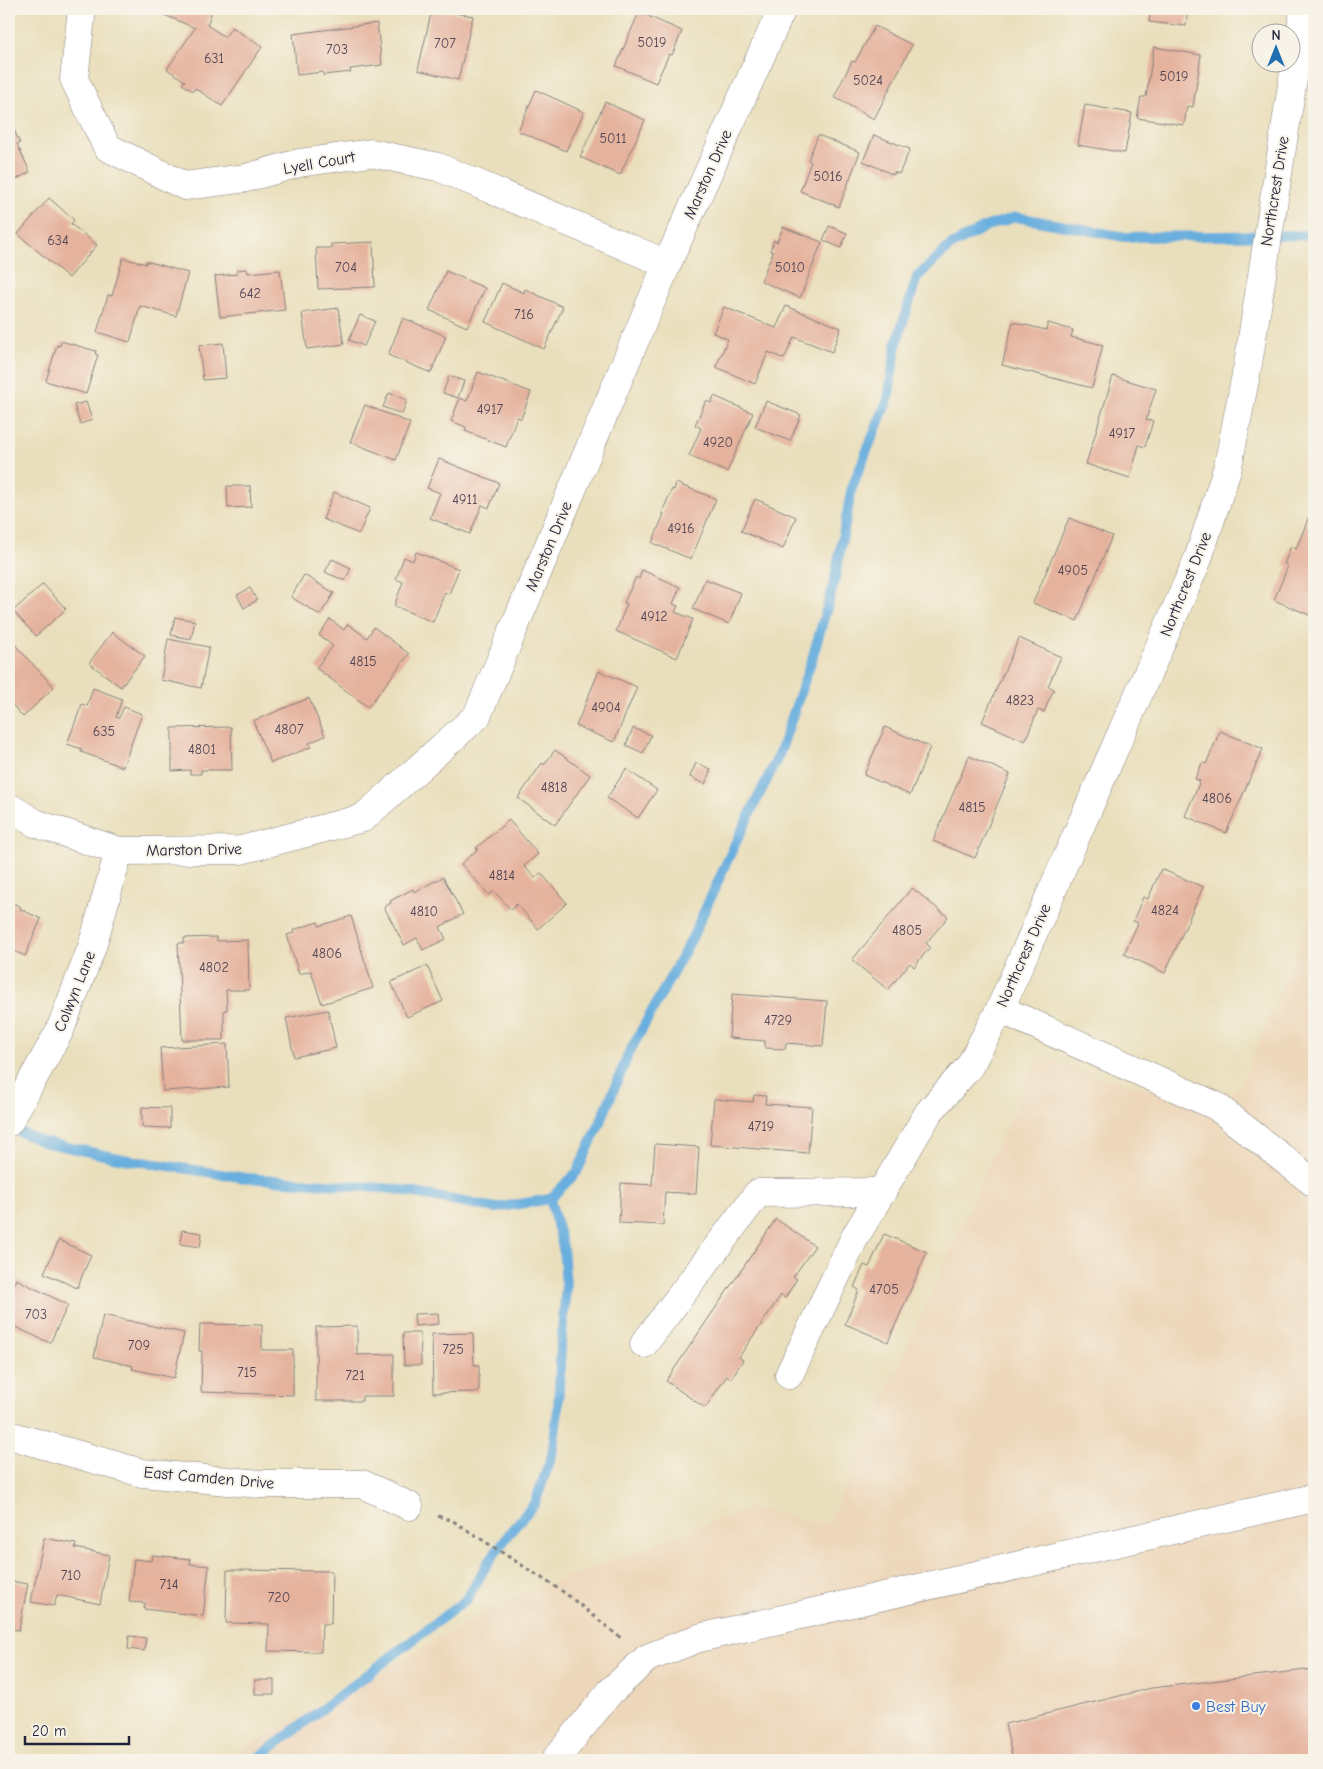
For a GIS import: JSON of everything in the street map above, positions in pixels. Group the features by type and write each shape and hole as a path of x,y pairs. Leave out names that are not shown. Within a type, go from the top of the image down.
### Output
{"street":[{"name":"Lyell Court","path":"82,9 74,79 107,147 185,186 246,178 299,163 371,153 438,167 667,264"},
{"name":"Marston Drive","path":"9,807 35,823 119,851 241,850 363,818 477,716 667,264 782,9"},
{"name":"Northcrest Drive","path":"789,1375 856,1237 929,1112 969,1067 1000,1009 1198,559 1228,466 1248,364 1304,9"},
{"name":"Colwyn Lane","path":"9,1122 60,1030 89,956 119,851"},
{"path":"1000,1009 1216,1106 1314,1184"},
{"path":"644,1344 758,1193 882,1192"},
{"name":"East Camden Drive","path":"9,1435 142,1473 260,1484 362,1484 409,1506"},
{"path":"555,1760 610,1692 647,1658 699,1638 1314,1498"}],"path":[{"path":"409,1506 452,1521 486,1542 565,1593 647,1658"}],"shaded area":[{"path":"1314,909 1314,1760 224,1760 511,1598 750,1508 828,1524 1038,1055 1100,1077 1216,1106 1241,1085"}],"building":[{"path":"164,9 213,9 207,25 225,37 232,27 262,47 222,106 195,88 193,91 182,84 185,81 167,69 195,28 162,14"},
{"path":"432,9 473,16 458,80 418,70"},
{"path":"1151,9 1188,9 1186,26 1149,22"},
{"path":"639,12 682,31 672,55 669,54 656,83 616,66"},
{"path":"377,23 382,65 350,69 351,72 323,75 323,72 297,75 293,34"},
{"path":"875,26 912,45 874,119 834,97 852,61 855,62"},
{"path":"1154,47 1201,55 1193,107 1187,106 1184,125 1137,118 1141,97 1146,97"},
{"path":"536,90 584,112 566,151 518,131"},
{"path":"605,102 645,120 620,175 580,157"},
{"path":"1085,105 1132,113 1125,153 1078,145"},
{"path":"9,119 20,143 17,144 30,172 9,183"},
{"path":"818,135 860,152 839,207 800,191 811,162 808,160"},
{"path":"874,135 910,149 899,174 894,172 894,175 863,161"},
{"path":"49,198 74,220 71,224 97,245 69,278 18,234"},
{"path":"829,226 847,233 841,248 823,240"},
{"path":"783,227 822,242 800,298 761,281 773,252 770,251 774,240 777,242"},
{"path":"373,242 375,287 318,289 316,248 331,248 331,244"},
{"path":"123,258 146,264 146,261 188,273 176,316 140,306 130,342 97,332 108,295 112,296"},
{"path":"247,269 248,273 280,270 285,310 220,317 215,276 237,274 237,270"},
{"path":"446,271 485,288 467,327 429,310"},
{"path":"502,283 524,293 525,289 563,307 544,349 485,322"},
{"path":"786,306 841,328 832,352 794,337 784,359 768,352 755,384 716,367 728,339 713,333 724,307 776,328"},
{"path":"338,308 344,344 307,349 302,313"},
{"path":"360,315 375,321 364,346 349,340"},
{"path":"403,318 446,336 431,373 388,355"},
{"path":"1013,322 1046,330 1048,323 1073,330 1071,337 1103,345 1092,388 1002,365"},
{"path":"61,341 96,351 95,354 98,355 86,394 46,381 57,345 60,346"},
{"path":"223,343 226,378 203,380 199,345"},
{"path":"478,372 531,392 521,419 517,417 506,447 465,431 466,427 451,421 460,398 467,401"},
{"path":"449,376 464,381 458,398 443,393"},
{"path":"1113,376 1156,389 1146,420 1153,421 1145,447 1139,445 1130,478 1086,464"},
{"path":"389,393 407,400 402,414 383,407"},
{"path":"714,396 753,413 727,472 689,456 701,428 695,425 706,401 711,403"},
{"path":"766,401 801,415 790,441 755,427"},
{"path":"86,402 92,420 80,424 74,405"},
{"path":"365,405 410,423 396,460 350,442"},
{"path":"439,459 499,483 489,508 482,505 470,534 430,518 440,493 427,488"},
{"path":"676,483 716,499 691,559 652,543 664,514 662,513"},
{"path":"227,486 250,486 251,507 228,508"},
{"path":"334,492 370,508 359,534 323,519"},
{"path":"755,499 796,517 783,549 741,531"},
{"path":"1310,514 1314,516 1314,617 1274,600 1288,566 1284,564 1291,546 1296,549"},
{"path":"1069,518 1112,536 1077,621 1033,603"},
{"path":"416,552 459,569 449,594 445,592 433,622 394,606 403,582 396,579 404,557 413,561"},
{"path":"332,559 351,568 345,581 325,572"},
{"path":"642,570 680,587 673,604 678,606 675,612 693,619 677,658 616,631 627,604 624,603 636,577 639,579"},
{"path":"304,575 334,593 320,615 291,597"},
{"path":"705,579 741,593 729,624 693,609"},
{"path":"43,584 66,609 36,636 13,611"},
{"path":"250,588 257,600 244,608 237,595"},
{"path":"175,617 195,621 191,639 171,635"},
{"path":"330,619 344,630 348,624 367,638 374,627 409,654 368,707 316,668 333,646 319,635"},
{"path":"112,632 145,656 121,687 89,663"},
{"path":"1019,638 1061,657 1048,686 1054,689 1044,712 1038,710 1025,741 982,722"},
{"path":"168,639 209,647 201,688 161,680"},
{"path":"14,644 54,687 23,717 9,701 9,649"},
{"path":"599,671 637,687 614,742 576,726"},
{"path":"93,688 122,699 116,717 119,718 124,707 142,714 123,767 81,752 82,749 67,744 82,704 87,706"},
{"path":"309,698 325,736 309,743 311,747 271,763 253,721"},
{"path":"231,727 232,770 201,770 201,774 190,774 190,770 172,771 172,728"},
{"path":"885,727 930,747 910,795 864,775"},
{"path":"633,728 651,735 643,753 626,745"},
{"path":"1220,731 1263,749 1226,833 1185,816 1200,781 1195,779 1202,763 1206,764"},
{"path":"555,750 590,775 555,825 518,798 542,763 544,765"},
{"path":"969,756 1010,774 975,858 933,841"},
{"path":"696,763 711,769 705,784 690,777"},
{"path":"626,769 657,790 638,818 607,798"},
{"path":"509,820 538,854 524,866 535,878 541,873 567,903 538,929 517,904 511,910 494,891 489,895 461,864 478,849 476,848"},
{"path":"1161,869 1203,887 1165,973 1124,954 1138,923 1133,921 1143,897 1148,899"},
{"path":"443,877 463,914 440,927 446,939 423,950 417,938 404,945 384,907 391,903 390,901 413,889 414,892"},
{"path":"912,888 948,917 926,943 930,947 914,967 910,963 888,990 852,960"},
{"path":"9,901 21,907 20,909 41,919 25,956 9,949"},
{"path":"351,916 373,988 322,1004 311,971 299,974 287,935 294,933 293,930 318,922 319,926"},
{"path":"216,937 217,941 248,940 249,990 226,990 227,1010 224,1010 224,1040 182,1040 178,943 184,943 184,938"},
{"path":"427,966 443,1001 407,1017 391,982"},
{"path":"732,994 827,1001 823,1046 786,1043 785,1049 765,1048 765,1041 729,1038"},
{"path":"328,1010 336,1048 294,1057 286,1018"},
{"path":"227,1044 229,1087 163,1091 160,1048"},
{"path":"754,1095 766,1096 765,1104 812,1107 808,1153 710,1145 714,1099 753,1102"},
{"path":"142,1107 170,1108 170,1128 142,1127"},
{"path":"655,1144 699,1147 696,1194 665,1192 663,1225 619,1223 621,1183 652,1185"},
{"path":"776,1219 815,1246 793,1277 797,1279 785,1298 781,1295 739,1357 743,1360 731,1379 727,1376 705,1408 666,1381"},
{"path":"182,1230 202,1233 200,1247 180,1244"},
{"path":"884,1234 927,1252 888,1342 845,1324 859,1290 854,1287 864,1265 869,1267"},
{"path":"59,1240 91,1255 77,1288 44,1273"},
{"path":"16,1279 68,1305 50,1343 9,1324 9,1295"},
{"path":"438,1313 439,1324 415,1326 414,1314"},
{"path":"103,1315 184,1333 174,1378 132,1369 133,1366 94,1357"},
{"path":"200,1324 262,1325 262,1350 293,1350 293,1395 201,1392 202,1351 199,1351"},
{"path":"357,1326 357,1355 394,1354 394,1396 362,1396 362,1401 316,1401 316,1327"},
{"path":"403,1333 420,1333 421,1365 404,1365"},
{"path":"473,1333 474,1365 479,1365 479,1392 433,1393 432,1334"},
{"path":"44,1538 76,1544 75,1548 109,1555 100,1604 57,1595 54,1606 31,1602"},
{"path":"152,1555 191,1559 190,1564 209,1566 203,1616 144,1609 145,1603 129,1602 134,1559 151,1561"},
{"path":"227,1570 332,1571 331,1624 322,1624 321,1652 268,1651 269,1624 226,1623"},
{"path":"9,1581 28,1584 19,1630 9,1629"},
{"path":"129,1636 146,1638 144,1651 128,1649"},
{"name":"Best Buy","path":"1314,1669 1314,1760 1013,1760 1005,1724 1152,1688"},
{"path":"255,1680 274,1680 274,1694 255,1694"}],"waterway":[{"path":"9,1127 43,1142 123,1159 246,1178 394,1189 495,1208 550,1199 577,1172 629,1053 692,938 735,844 779,755 812,659 834,583 852,487 888,399 897,341 917,277 950,246 987,226 1016,217 1125,237 1314,235"},
{"path":"255,1760 467,1599 487,1564 535,1503 552,1455 558,1410 566,1286 563,1247 550,1199"}],"place":[{"name":"Best Buy","path":"1196,1706"}]}
